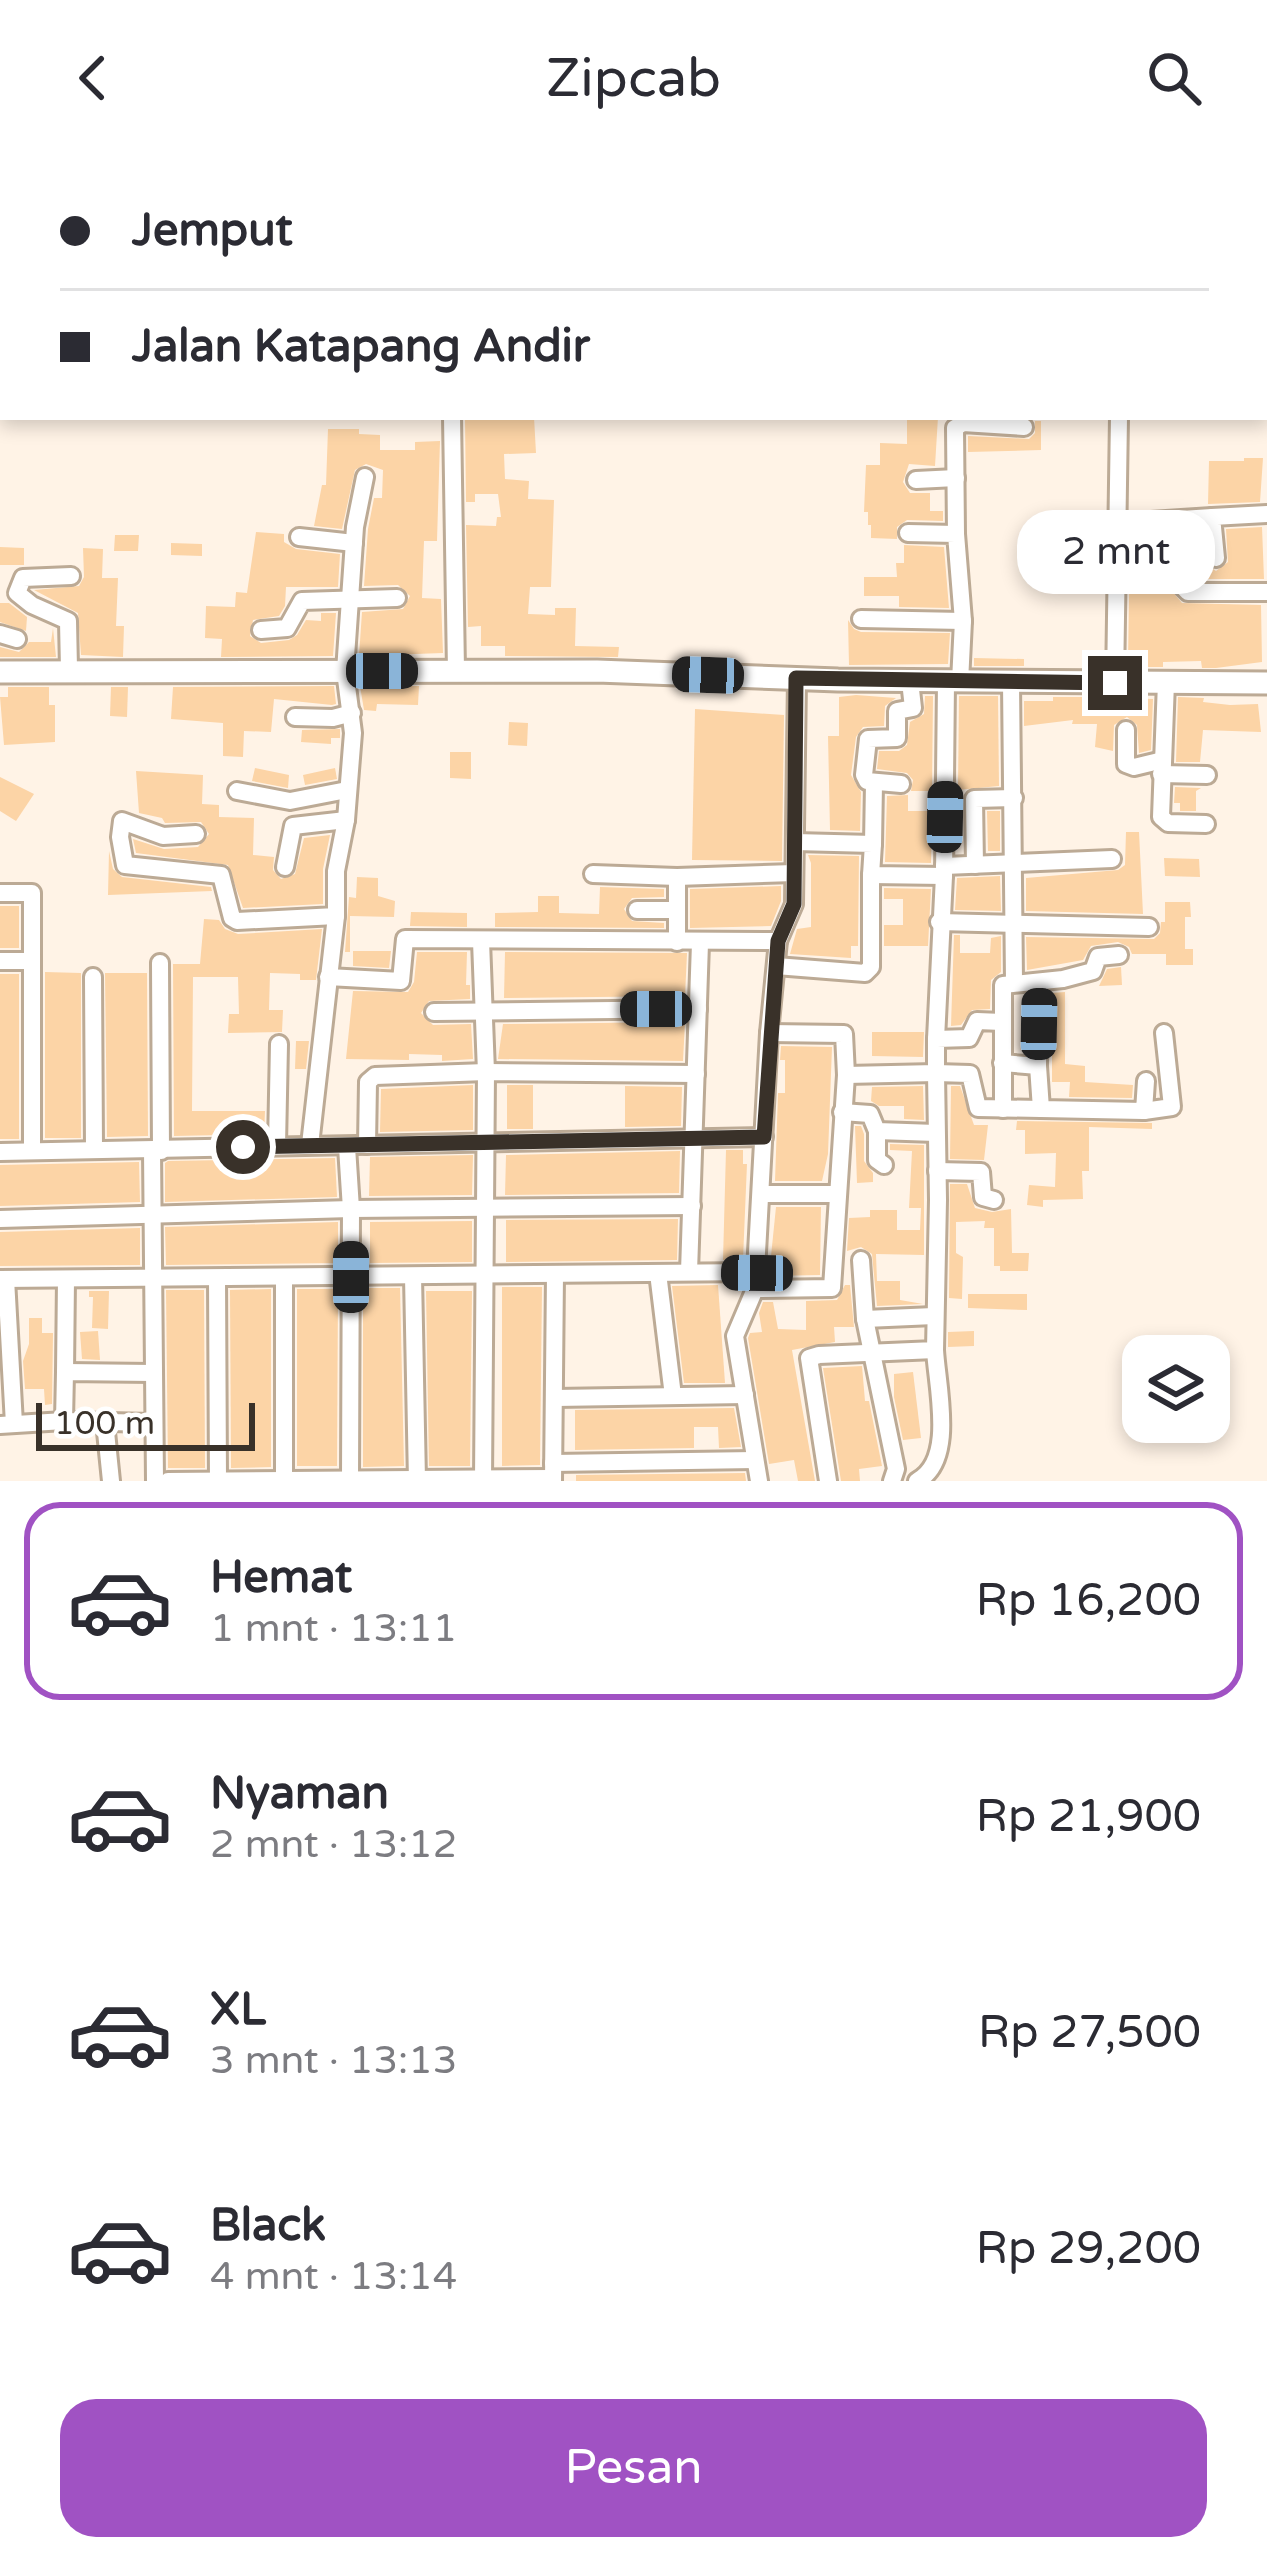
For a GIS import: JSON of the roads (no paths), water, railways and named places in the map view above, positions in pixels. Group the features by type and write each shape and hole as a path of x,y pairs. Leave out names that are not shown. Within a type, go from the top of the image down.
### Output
{"street":[{"path":"452,420 456,671"},
{"path":"1115,683 1119,420"},
{"path":"917,1481 924,1479 940,1454 934,1350 936,1073 953,682 963,621 956,533 957,426 1024,428"},
{"path":"310,1144 328,1009 336,871 346,820 352,713 345,670 354,542 365,477"},
{"path":"916,480 956,478"},
{"path":"1120,523 1267,514"},
{"path":"1212,517 1216,558"},
{"path":"908,533 956,533"},
{"path":"299,537 354,542"},
{"path":"1178,561 1179,583 1188,592 1267,592"},
{"path":"69,669 68,621 16,592 23,578 71,576"},
{"path":"261,630 287,628 302,602 397,598"},
{"path":"861,619 963,621"},
{"path":"0,672 598,670 953,682 1267,682"},
{"path":"759,1481 735,1331 756,1281 778,941 792,915 796,678"},
{"path":"901,784 864,779 868,739 897,738 898,710 913,707 910,681"},
{"path":"1011,682 1014,981"},
{"path":"1166,682 1162,820 1206,824"},
{"path":"296,718 352,713"},
{"path":"1126,730 1126,764 1207,775"},
{"path":"776,967 865,973 871,968 873,844 865,802 874,783"},
{"path":"237,791 290,801 347,790"},
{"path":"975,865 974,799 1014,798"},
{"path":"285,867 293,826 346,820"},
{"path":"196,834 163,836 122,821 125,865 222,876 232,918 237,921 336,916"},
{"path":"795,842 873,844"},
{"path":"871,875 1112,859"},
{"path":"592,874 677,878 794,873"},
{"path":"677,878 677,942"},
{"path":"0,893 32,893 32,1151"},
{"path":"637,910 676,910"},
{"path":"939,922 1149,927"},
{"path":"328,977 400,982 405,939 778,941"},
{"path":"481,941 486,1072 483,1479"},
{"path":"689,1272 700,943"},
{"path":"1003,1109 1002,986 1091,972 1098,956 1119,955"},
{"path":"0,961 32,961"},
{"path":"155,1481 152,1280 160,963"},
{"path":"93,977 94,1148"},
{"path":"1039,983 1041,1109"},
{"path":"434,1012 698,1009"},
{"path":"937,1039 967,1039 977,1021 1002,1022"},
{"path":"153,1423 7,1425 3,1279 689,1272 832,1288 848,1040 843,1033 769,1033"},
{"path":"846,1075 970,1074 975,1106 1144,1111 1172,1107 1164,1033"},
{"path":"277,1145 279,1044"},
{"path":"1002,1063 1038,1066"},
{"path":"367,1144 368,1082 375,1076 696,1074"},
{"path":"1144,1111 1146,1081"},
{"path":"842,1112 869,1114 877,1131 877,1160 884,1166"},
{"path":"877,1131 937,1133"},
{"path":"0,1152 764,1137"},
{"path":"347,1147 350,1480"},
{"path":"938,1171 981,1172 983,1196 994,1200"},
{"path":"762,1194 835,1194"},
{"path":"0,1219 692,1206"},
{"path":"861,1260 865,1319 896,1480"},
{"path":"658,1273 673,1396"},
{"path":"553,1474 555,1274"},
{"path":"413,1276 417,1479"},
{"path":"217,1278 218,1480"},
{"path":"284,1278 284,1481"},
{"path":"64,1421 65,1279"},
{"path":"865,1319 934,1316"},
{"path":"828,1481 807,1362 819,1355 934,1350"},
{"path":"64,1372 153,1373"},
{"path":"555,1398 745,1395"},
{"path":"104,1422 111,1481"},
{"path":"168,1481 483,1479 755,1460"}]}
